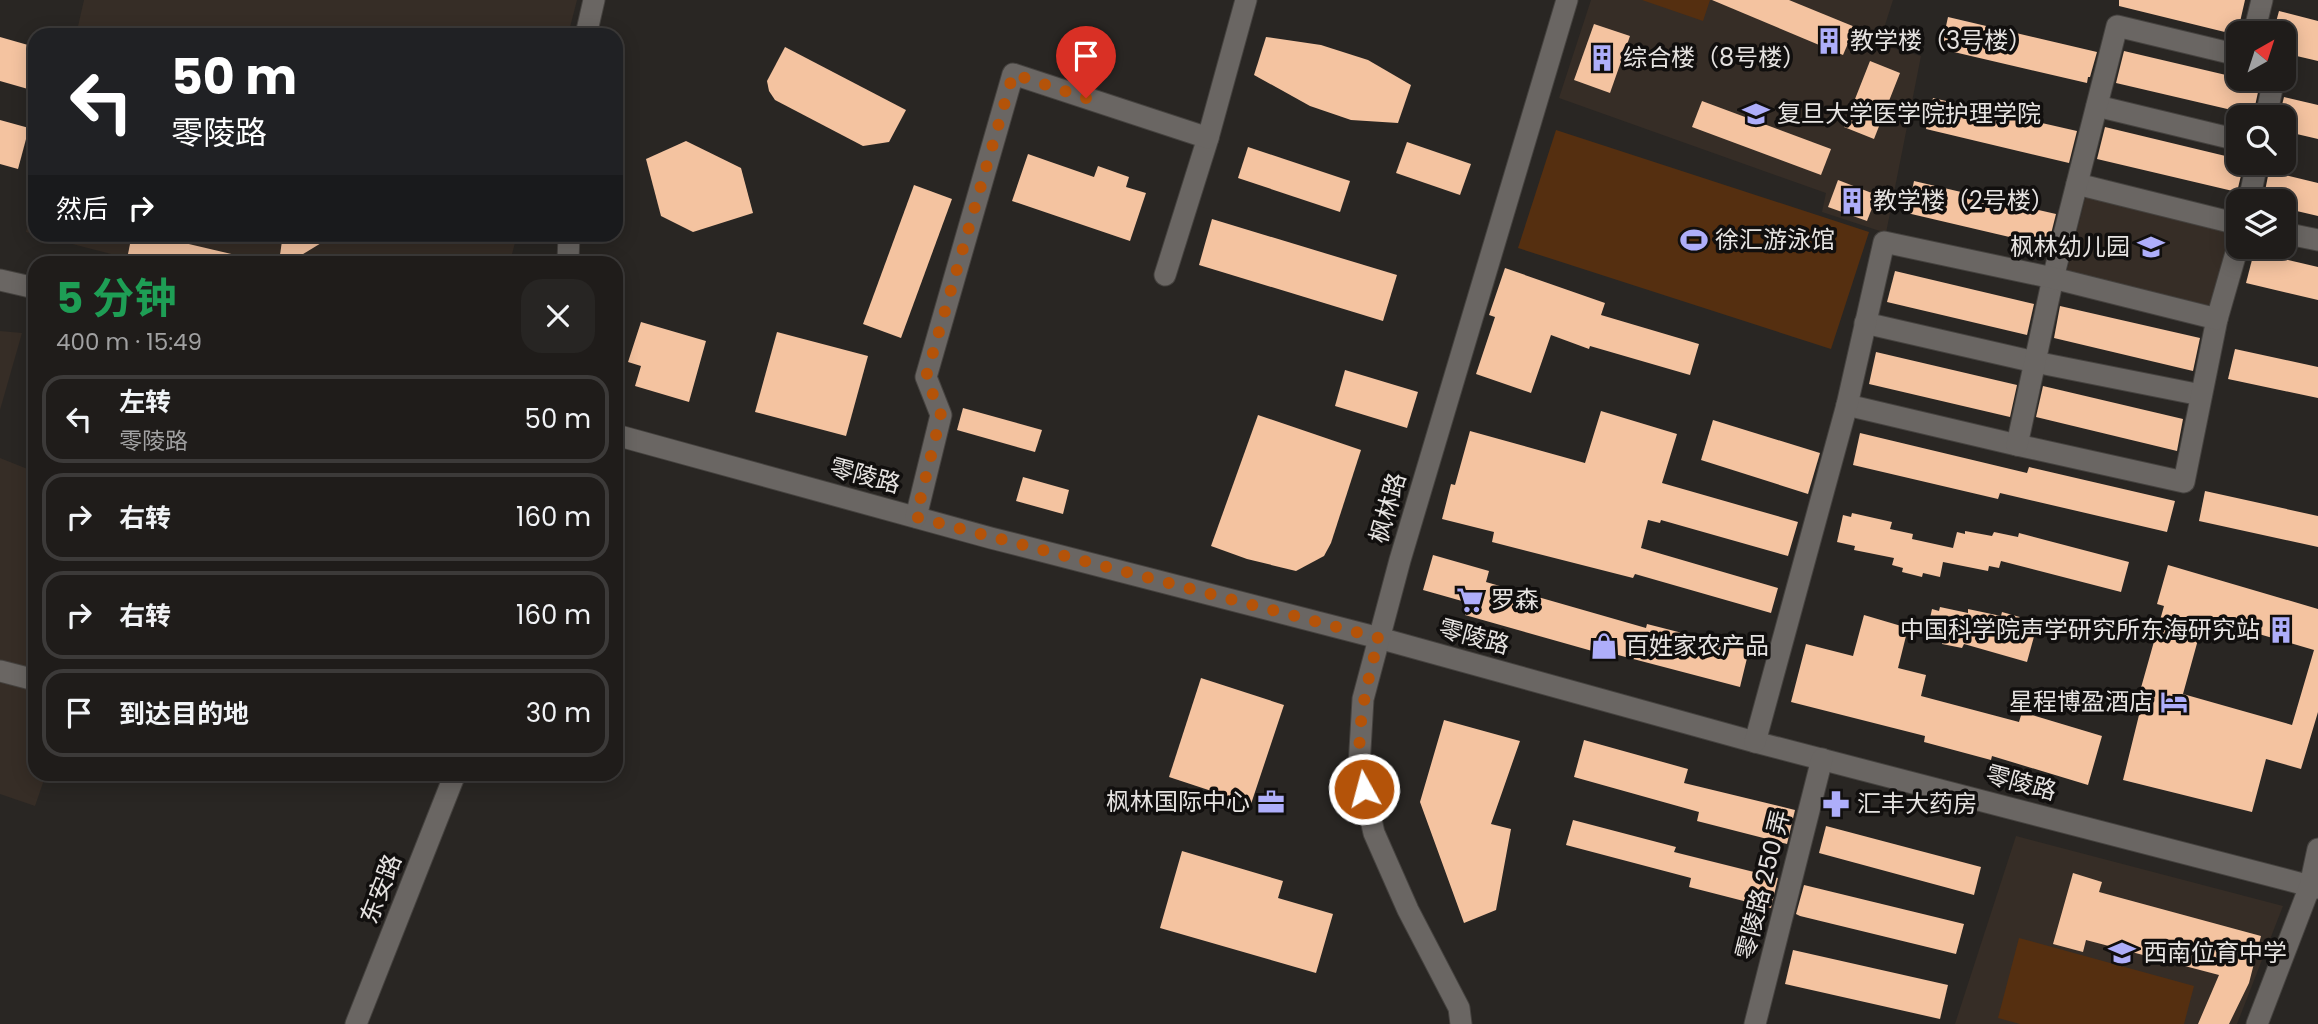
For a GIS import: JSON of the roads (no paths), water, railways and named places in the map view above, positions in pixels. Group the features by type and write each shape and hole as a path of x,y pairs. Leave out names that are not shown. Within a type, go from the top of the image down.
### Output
{"street":[{"path":"588,28 594,0"},
{"path":"1165,275 1208,138 1246,0"},
{"name":"枫林路","path":"1461,1024 1458,1008 1408,910 1374,833 1359,767 1363,699 1404,547 1567,0"},
{"path":"2257,21 2262,0"},
{"path":"2017,445 2053,278 2117,26 2226,52"},
{"path":"916,517 941,415 926,377 1013,74 1208,138"},
{"path":"2097,106 2226,137"},
{"path":"2077,184 2226,221"},
{"path":"2296,235 2318,240"},
{"path":"1755,742 1847,405 1884,242 2053,278 2217,319"},
{"path":"1847,405 2184,482 2217,319 2234,259"},
{"path":"0,280 28,286"},
{"path":"1865,323 2035,362 2201,395"},
{"name":"零陵路","path":"623,437 1379,638 1755,742 2314,887"},
{"path":"0,671 28,678"},
{"name":"零陵路 250 弄","path":"1755,1024 1822,759"},
{"name":"东安路","path":"356,1024 452,781"},
{"path":"2257,1024 2314,887 2318,849"}],"place":[{"name":"教学楼（3号楼）","path":"1829,41"},
{"name":"综合楼（8号楼）","path":"1602,58"},
{"name":"复旦大学医学院护理学院","path":"1756,114"},
{"name":"教学楼（2号楼）","path":"1852,201"},
{"name":"徐汇游泳馆","path":"1694,240"},
{"name":"枫林幼儿园","path":"2151,247"},
{"name":"罗森","path":"1470,600"},
{"name":"中国科学院声学研究所东海研究站","path":"2281,630"},
{"name":"百姓家农产品","path":"1604,646"},
{"name":"星程博盈酒店","path":"2174,702"},
{"name":"枫林国际中心","path":"1271,802"},
{"name":"汇丰大药房","path":"1836,804"},
{"name":"西南位育中学","path":"2122,953"}]}
